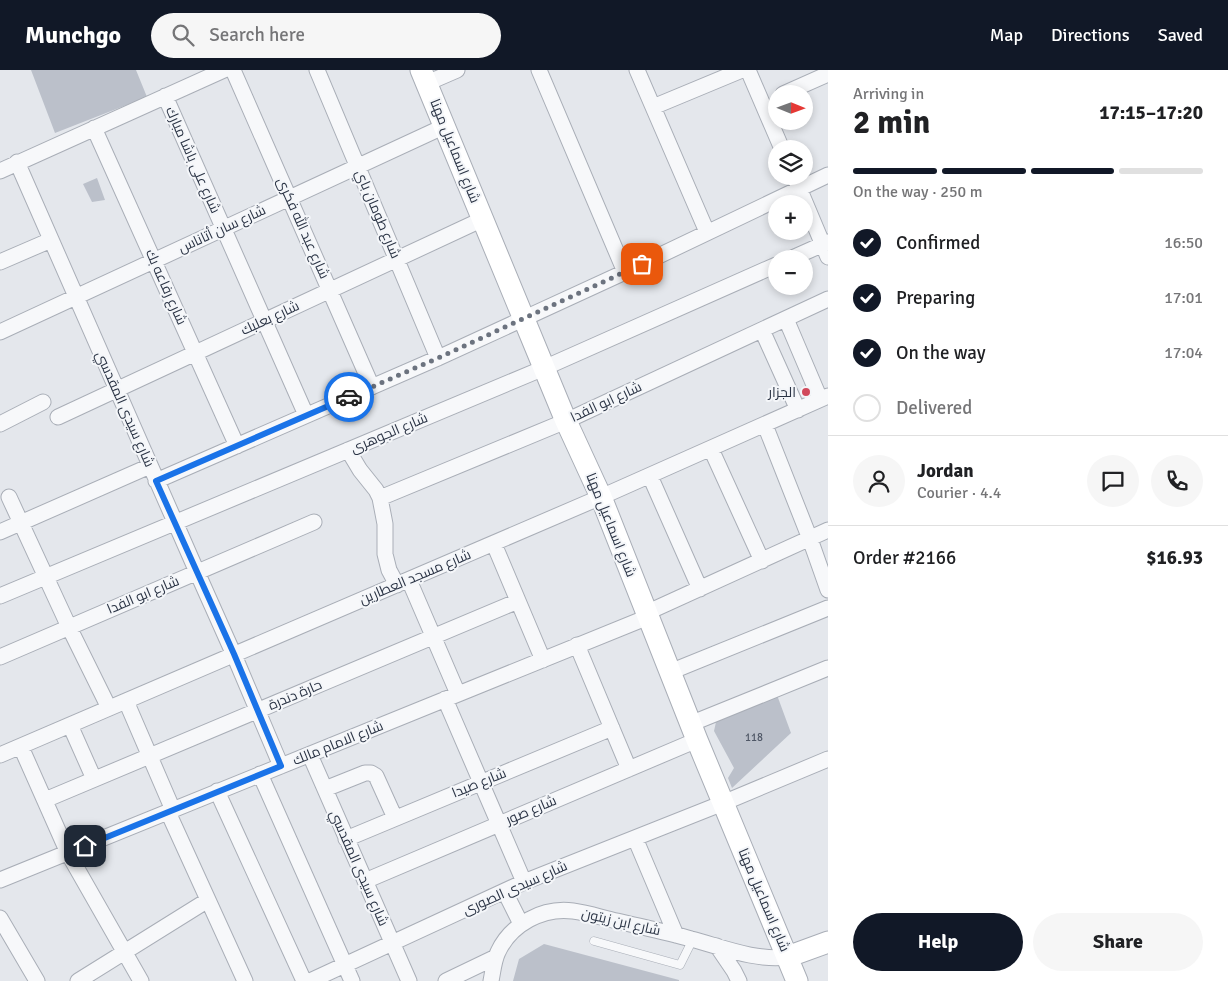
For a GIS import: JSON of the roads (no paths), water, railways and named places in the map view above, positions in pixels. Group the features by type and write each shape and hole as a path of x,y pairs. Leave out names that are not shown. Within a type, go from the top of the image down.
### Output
{"main road":[{"name":"شارع اسماعيل مهنا","path":"424,76 566,421 601,498 694,732 797,981"},
{"path":"787,957 828,942"}],"street":[{"path":"0,171 224,70"},
{"name":"شارع عبد الله فكرى","path":"233,70 372,387"},
{"name":"شارع طومان باي","path":"317,70 438,358"},
{"path":"424,76 457,70"},
{"path":"540,70 625,272"},
{"path":"637,70 707,232"},
{"path":"653,107 742,70"},
{"path":"748,70 768,99"},
{"path":"803,85 828,74"},
{"name":"شارع على باشا مبارك","path":"165,96 306,415"},
{"name":"شارع سان أتاناس","path":"0,332 445,126"},
{"name":"شارع رفاعه بك","path":"94,128 237,446"},
{"name":"شارع سيدى المقدسي","path":"17,162 156,481 234,654 281,766"},
{"path":"813,178 828,175"},
{"path":"156,481 438,358 625,272 707,232 791,185"},
{"path":"797,185 826,248 813,252"},
{"name":"شارع بعلبك","path":"58,417 483,219"},
{"path":"0,262 51,240"},
{"name":"شارع الجوهرى","path":"0,596 544,368 768,269"},
{"name":"شارع ابو الفدا","path":"380,498 566,421 828,300"},
{"path":"786,319 824,398"},
{"path":"762,330 798,410"},
{"name":"شارع مسجد العطارين","path":"0,755 601,498 824,398"},
{"path":"0,424 43,402"},
{"path":"765,425 828,590"},
{"path":"712,449 762,560"},
{"path":"348,450 380,498 385,524 385,554 389,570 403,582 434,636 451,697 481,783 524,882"},
{"path":"0,532 150,466"},
{"path":"650,476 700,589"},
{"path":"10,497 109,708"},
{"name":"شارع ابو الفدا","path":"0,657 314,522"},
{"name":"شارع الامام مالك","path":"0,880 543,660 647,615 828,530"},
{"path":"494,544 543,660"},
{"name":"حارة دندرة","path":"45,800 518,601"},
{"path":"670,672 828,608"},
{"path":"577,645 629,769"},
{"name":"شارع صور","path":"365,880 629,769 694,732 828,668"},
{"path":"126,702 150,756 208,900 245,981"},
{"path":"70,725 94,779"},
{"name":"شارع صيدا","path":"346,839 612,728"},
{"path":"21,747 68,853 141,981"},
{"name":"شارع سيدى المقدسي","path":"310,755 410,981"},
{"name":"شارع سيدى الصورى","path":"310,981 524,882 724,803 828,759"},
{"path":"325,789 365,773 371,773 376,776 396,818"},
{"path":"260,774 352,981"},
{"path":"218,792 304,981"},
{"path":"635,838 676,935"},
{"path":"504,892 520,924"},
{"path":"78,981 208,900"},
{"name":"شارع ابن زيتون","path":"491,981 496,957 508,936 520,924 537,915 554,911 572,911 676,935 759,957 787,957"},
{"path":"0,918 36,981"},
{"path":"717,946 739,981"},
{"path":"446,981 496,957"}],"lane":[{"path":"594,941 680,965 692,939"}],"place":[{"name":"الجزار","path":"806,392"}]}
